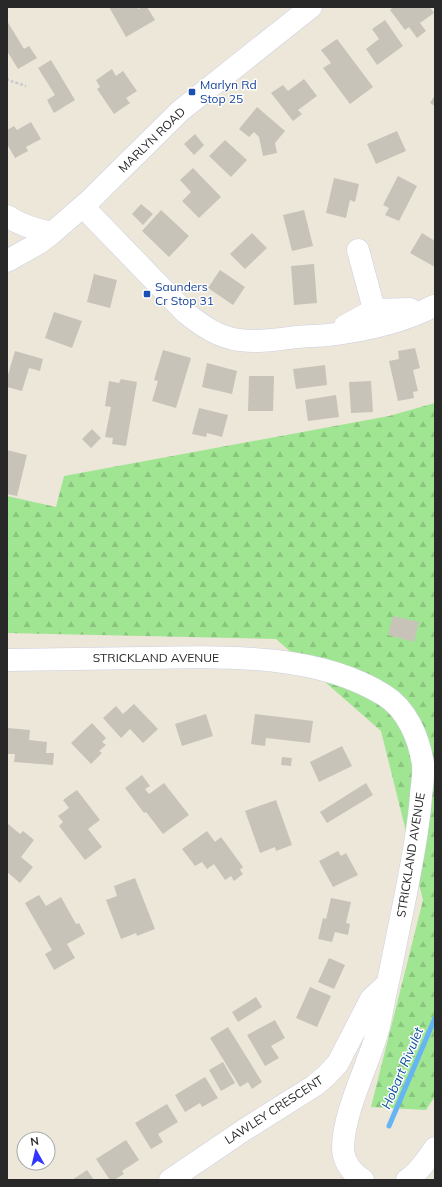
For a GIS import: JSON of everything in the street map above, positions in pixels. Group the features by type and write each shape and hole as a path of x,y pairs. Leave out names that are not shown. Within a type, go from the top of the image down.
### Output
{"street":[{"name":"MARLYN ROAD","path":"7,261 34,247 52,233 84,206 180,111 311,7"},
{"path":"84,206 171,298 200,325 221,336 239,340 264,341 343,333 376,318 413,316 434,306"},
{"path":"7,216 19,224 35,230 52,233"},
{"path":"358,250 376,318"},
{"name":"STRICKLAND AVENUE","path":"7,660 199,657 273,661 298,664 332,672 386,696 399,707 411,726 420,748 423,767 421,805 415,849 377,1032 344,1136 344,1157 348,1165 362,1180"},
{"name":"LAWLEY CRESCENT","path":"170,1180 244,1130 314,1086 327,1075 338,1063 371,999 387,983"},
{"path":"407,1180 419,1170 435,1148"}],"path":[{"path":"7,78 8,80 26,86"}],"green space":[{"path":"435,403 435,1096 426,1110 371,1107 423,900 381,731 276,639 7,633 7,496 56,507 64,476 389,416"}],"building":[{"path":"109,7 137,7 138,9 147,7 155,20 126,37"},
{"path":"393,7 430,7 434,13 420,23 426,31 417,38 409,27 405,30 390,10"},
{"path":"385,20 403,46 377,65 366,49 379,39 372,29"},
{"path":"7,21 24,49 29,46 37,58 18,69 7,51"},
{"path":"337,39 373,87 350,104 323,68 331,63 321,50"},
{"path":"51,60 75,100 54,113 47,100 55,95 38,68"},
{"path":"112,69 116,76 123,71 137,91 126,98 130,103 114,114 97,89 100,87 96,80"},
{"path":"304,79 317,96 298,110 302,114 293,121 271,93 283,85 288,91"},
{"path":"435,95 435,106 430,103"},
{"path":"257,107 285,131 275,143 277,153 263,156 259,137 254,132 249,137 239,129"},
{"path":"31,122 41,139 26,147 28,151 15,158 7,144 7,130 14,126 17,130"},
{"path":"397,131 406,151 376,164 367,144"},
{"path":"195,134 204,145 194,155 184,144"},
{"path":"225,140 247,160 231,177 209,156"},
{"path":"193,168 221,197 199,218 182,201 191,192 180,180"},
{"path":"398,176 417,186 399,221 385,215 389,208 383,205"},
{"path":"334,178 359,184 355,202 350,200 346,218 326,213"},
{"path":"141,204 153,214 143,225 132,214"},
{"path":"161,210 189,236 169,257 142,231"},
{"path":"304,210 313,246 292,251 283,215"},
{"path":"252,233 267,248 245,269 230,254"},
{"path":"422,233 435,241 435,267 410,253"},
{"path":"314,264 317,303 294,305 291,266"},
{"path":"220,270 245,287 233,305 208,288"},
{"path":"94,274 117,280 110,308 87,302"},
{"path":"54,312 82,321 72,348 45,338"},
{"path":"415,348 420,368 413,370 418,391 413,392 414,398 398,401 389,361 399,359 398,351"},
{"path":"163,350 191,358 176,408 152,401 158,381 154,380"},
{"path":"15,351 43,359 40,371 29,368 22,391 7,387 7,378"},
{"path":"207,363 237,371 232,394 202,387"},
{"path":"325,365 327,385 296,389 293,369"},
{"path":"249,376 274,376 273,411 248,411"},
{"path":"121,379 137,382 126,446 112,444 113,438 105,437 111,407 105,406 109,381 119,383"},
{"path":"371,381 373,412 351,413 349,382"},
{"path":"336,395 339,417 308,421 305,400"},
{"path":"199,408 228,415 222,437 207,433 206,437 192,434"},
{"path":"92,429 101,438 91,448 82,439"},
{"path":"7,450 27,455 17,496 7,494"},
{"path":"393,616 419,622 414,642 388,635"},
{"path":"134,704 158,729 143,743 130,729 121,738 103,718 116,706 123,714"},
{"path":"206,714 213,736 182,746 175,724"},
{"path":"255,714 313,721 310,743 266,738 265,746 251,744"},
{"path":"92,723 106,738 102,742 106,745 99,751 102,753 91,764 71,743"},
{"path":"8,728 30,730 29,740 47,742 46,753 54,753 53,765 14,762 15,754 7,754"},
{"path":"342,746 352,766 319,782 310,762"},
{"path":"282,757 292,758 291,766 281,765"},
{"path":"142,775 150,786 145,789 149,794 164,783 189,815 163,834 146,812 144,813 125,788"},
{"path":"366,783 373,795 327,823 320,812"},
{"path":"77,790 100,820 88,829 102,847 85,860 59,826 63,822 58,816 69,808 63,800"},
{"path":"276,800 292,845 276,851 275,847 260,853 245,811"},
{"path":"7,823 20,834 23,831 34,840 21,857 33,867 20,883 7,872"},
{"path":"207,831 215,842 221,837 243,867 240,870 243,874 234,881 231,876 225,880 214,864 207,869 202,862 195,866 182,849"},
{"path":"338,851 341,856 346,853 358,875 333,887 319,861"},
{"path":"135,878 155,929 137,936 136,933 121,939 106,900 117,896 114,886"},
{"path":"39,895 46,906 61,897 76,924 79,923 85,934 67,944 75,958 54,970 45,954 52,950 25,903"},
{"path":"331,898 351,902 346,923 350,924 348,935 335,932 332,942 318,939 323,918 326,919"},
{"path":"329,958 345,965 334,989 318,982"},
{"path":"310,987 331,996 317,1027 296,1018"},
{"path":"256,997 262,1007 238,1022 232,1012"},
{"path":"275,1020 285,1038 271,1046 279,1058 265,1066 247,1035"},
{"path":"228,1027 262,1082 252,1089 248,1082 240,1087 210,1038"},
{"path":"223,1062 235,1083 221,1091 209,1070"},
{"path":"205,1077 218,1098 202,1107 200,1103 185,1112 175,1095"},
{"path":"167,1104 178,1122 158,1134 163,1142 151,1149 135,1123"},
{"path":"126,1140 139,1160 122,1171 124,1174 114,1180 110,1180 96,1159"},
{"path":"87,1170 94,1180 72,1180"}],"waterway":[{"name":"Hobart Rivulet","path":"389,1126 435,1018"}],"place":[{"name":"Marlyn Rd Stop 25","path":"192,92"},
{"name":"Saunders Cr Stop 31","path":"147,294"}]}
